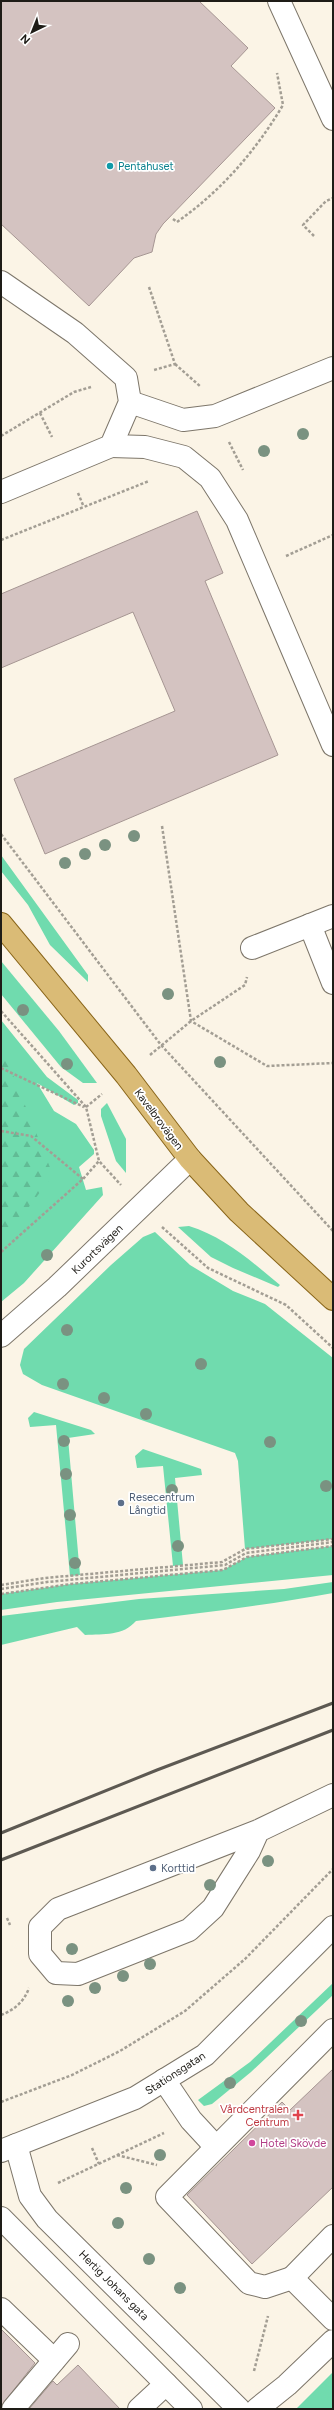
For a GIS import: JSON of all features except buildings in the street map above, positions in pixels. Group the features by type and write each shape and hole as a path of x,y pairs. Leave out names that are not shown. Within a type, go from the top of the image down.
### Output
{"main road":[{"name":"Kavelbrovägen","path":"1,924 126,1075 190,1160 238,1212 333,1299"}],"street":[{"path":"279,1 333,119"},
{"path":"1,282 75,333 126,378 130,402 111,446"},
{"path":"130,402 183,420 215,416 333,368"},
{"path":"1,492 111,446 145,447 184,458 210,478 237,520 333,745"},
{"path":"252,948 333,916"},
{"path":"310,925 333,983"},
{"name":"Kurortsvägen","path":"1,1336 57,1287 190,1160"},
{"path":"258,1831 249,1850 213,1908 189,1930 78,1974 56,1973 40,1954 40,1927 58,1909 258,1831 333,1795"},
{"name":"Stationsgatan","path":"9,2148 135,2098 205,2055 333,1927"},
{"path":"333,2030 166,2197 250,2283 265,2287 292,2278 333,2236"},
{"path":"164,2080 191,2120 216,2147"},
{"name":"Hertig Johans gata","path":"9,2148 30,2196 47,2219 239,2409"},
{"path":"1,2218 19,2246 91,2318 166,2384 191,2409"},
{"path":"292,2278 333,2319"},
{"path":"1,2309 61,2352 13,2409"},
{"path":"257,2409 287,2385 333,2341"},
{"path":"140,2409 166,2384"}],"path":[{"path":"173,219 177,222 206,201 239,167 271,125 283,105 276,72"},
{"path":"314,236 303,225 326,201 333,198"},
{"path":"149,287 175,364 202,388"},
{"path":"150,371 175,364"},
{"path":"1,436 74,392 96,386"},
{"path":"40,413 55,444"},
{"path":"1,540 83,505 155,479"},
{"path":"81,500 83,505"},
{"path":"281,558 333,535"},
{"path":"162,826 191,1021"},
{"path":"1,834 161,1045 333,1232"},
{"path":"149,1056 191,1021 245,985 252,948"},
{"path":"1,1011 86,1108 99,1161 118,1182"},
{"path":"191,1021 267,1066 333,1063"},
{"path":"1,1068 86,1108"},
{"path":"86,1108 101,1095"},
{"path":"1,1131 31,1136 83,1179"},
{"path":"1,1252 83,1179 99,1161"},
{"path":"164,1230 208,1268 286,1305 333,1348"},
{"path":"1,1585 51,1578 222,1562 245,1549 333,1539"},
{"path":"1,1589 47,1582 225,1565 246,1552 333,1542"},
{"path":"1,1594 71,1584 223,1570 247,1557 333,1546"},
{"path":"1,2102 85,2068 120,2051 185,2011 245,1959 333,1869"},
{"path":"53,2185 191,2120"},
{"path":"93,2150 99,2164"},
{"path":"117,2155 190,2173"},
{"path":"254,2372 269,2312 265,2287"}],"green space":[{"path":"1,855 88,975 88,982 50,945 28,905 1,871"},
{"path":"1,961 59,1031 97,1083 83,1083 61,1067 1,994"},
{"path":"1,1020 47,1077 78,1100 78,1103 74,1105 37,1083 54,1111 76,1124 94,1150 94,1154 79,1167 86,1190 102,1187 103,1195 24,1283 1,1302"},
{"path":"1,1053 7,1060 53,1175 10,1232 1,1238"},
{"path":"107,1103 126,1139 126,1173 116,1161 101,1116 101,1109"},
{"path":"189,1226 226,1243 280,1285 278,1287 211,1257 178,1227"},
{"path":"155,1232 190,1265 233,1291 265,1304 333,1358 333,1539 245,1549 238,1461 235,1453 42,1385 23,1374 20,1365 24,1349 111,1265 143,1237"},
{"path":"34,1412 91,1430 95,1434 68,1438 80,1575 70,1576 56,1425 30,1427 28,1418"},
{"path":"143,1449 201,1469 202,1475 175,1478 183,1565 173,1566 163,1466 137,1468 135,1456"},
{"path":"333,1546 333,1575 57,1602 1,1610 1,1594 71,1584 223,1570 247,1557"},
{"path":"333,1582 333,1593 260,1605 136,1621 131,1626 119,1632 106,1634 85,1635 77,1627 1,1645 1,1616 139,1599 284,1589"},
{"path":"333,1983 333,1995 251,2072 212,2104 204,2106 198,2100 250,2062"},
{"path":"333,2372 333,2409 296,2409"}],"railway":[{"path":"1,1833 157,1770 333,1703"},
{"path":"1,1860 333,1730"}],"place":[{"name":"Pentahuset","path":"110,166"},
{"name":"Resecentrum Långtid","path":"121,1503"},
{"name":"Korttid","path":"153,1868"},
{"name":"Vårdcentralen Centrum","path":"298,2115"},
{"name":"Hotel Skövde","path":"252,2143"}]}
